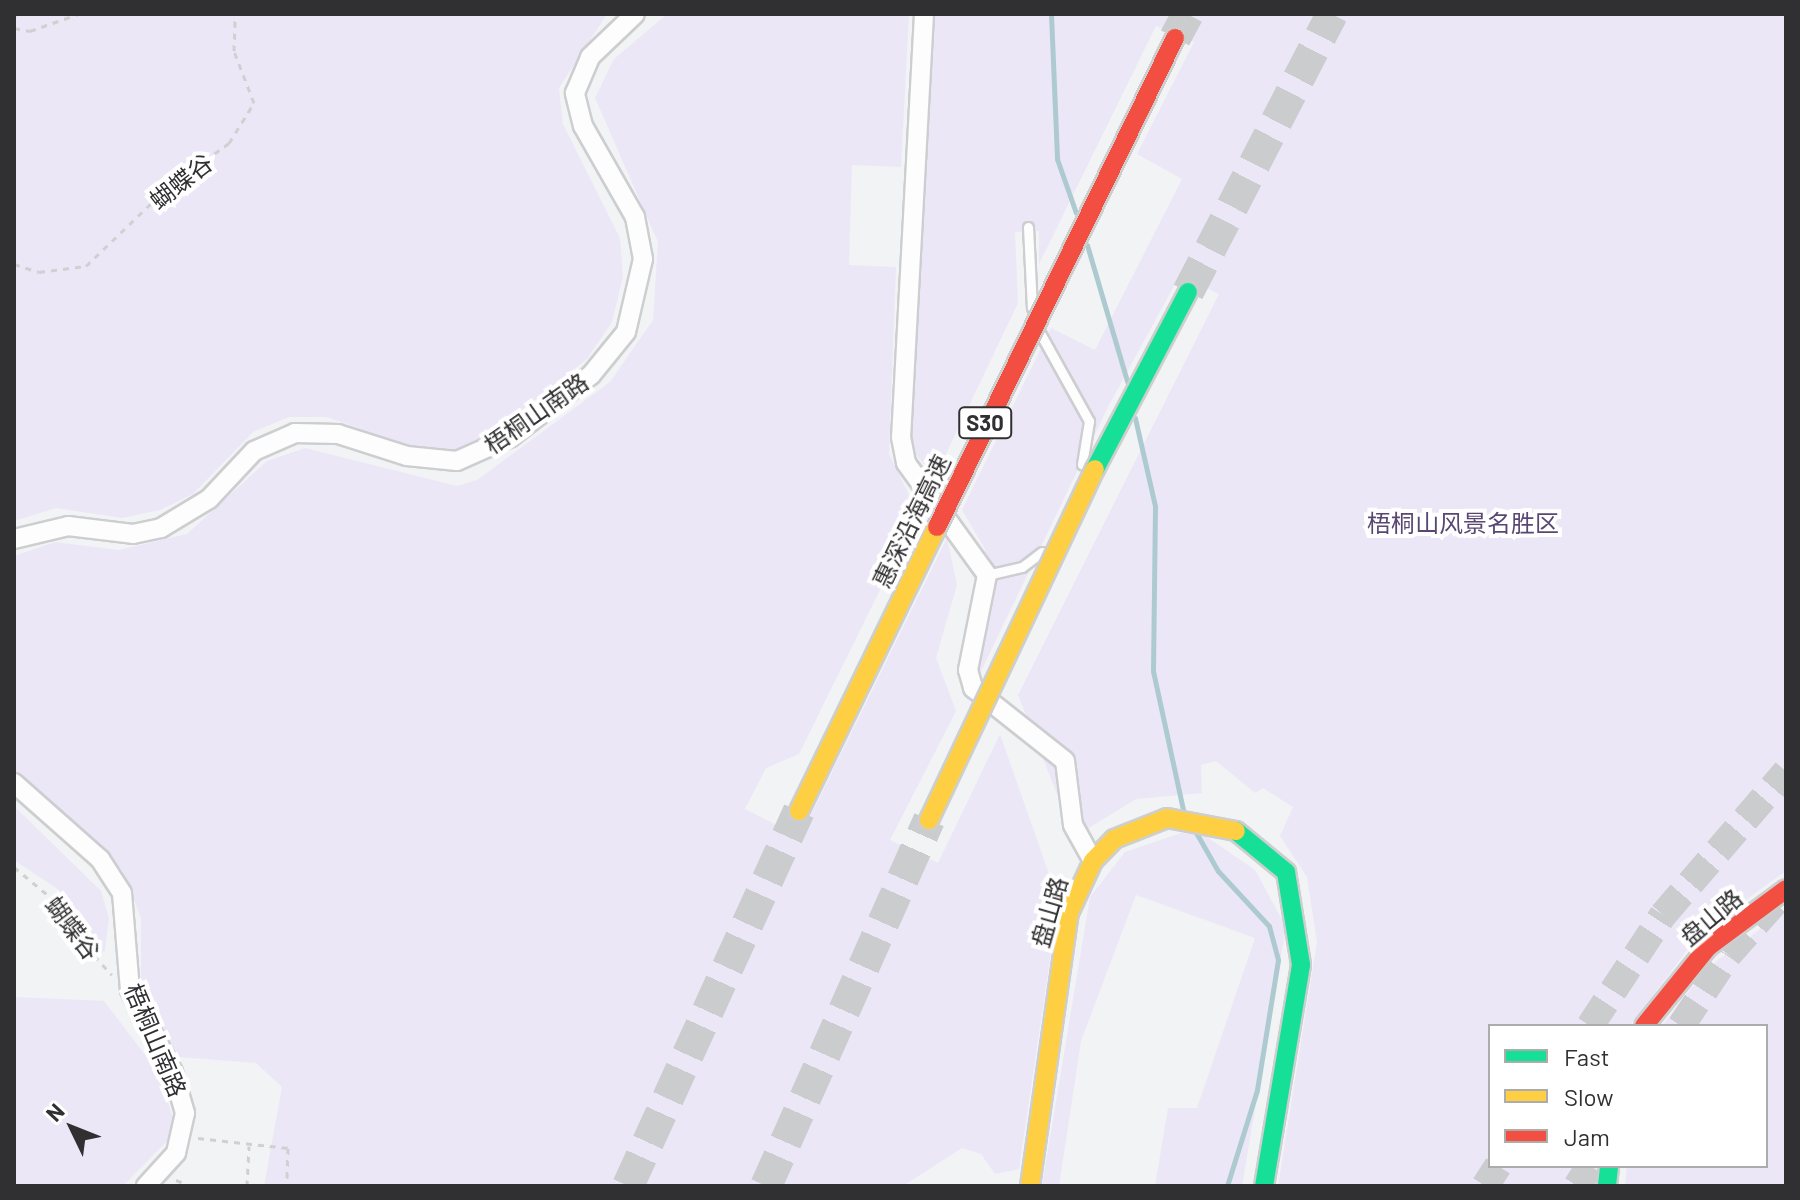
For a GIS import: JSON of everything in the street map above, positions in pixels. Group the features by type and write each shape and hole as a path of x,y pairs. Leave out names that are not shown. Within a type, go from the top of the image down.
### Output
{"main road":[{"name":"惠深沿海高速","path":"799,811 1175,38"},
{"path":"929,820 1090,478 1188,292"},
{"name":"盘山路","path":"1030,1186 1061,946 1093,861 1114,839 1167,818 1201,818 1237,829 1272,854 1286,872 1301,920 1301,965 1264,1186"},
{"name":"盘山路","path":"1646,1024 1699,955 1786,889"}],"street":[{"name":"梧桐山南路","path":"14,539 68,526 133,534 161,528 209,499 254,451 295,433 338,434 407,456 457,461 511,437 591,375 626,332 643,259 635,217 583,126 575,93 590,57 635,14"},
{"path":"924,14 901,437 915,481 968,541 987,575 968,670 973,688 1065,761 1073,825 1093,861"},
{"name":"梧桐山南路","path":"14,783 114,876 128,916 130,990 180,1088 185,1134"},
{"path":"146,1186 185,1134"}],"lane":[{"path":"987,575 1022,567 1062,528 1087,445 1082,401 1049,357 1034,317 1028,227"}],"path":[{"path":"14,28 30,31 78,14"},
{"name":"蝴蝶谷","path":"14,264 39,272 86,266 166,189 229,143 254,103 234,51 235,14"},
{"name":"蝴蝶谷","path":"14,867 61,906 95,960 130,990"},
{"path":"185,1134 288,1148 287,1186"},
{"path":"247,1186 249,1145"}],"green space":[{"path":"14,14 607,14 559,88 563,124 620,238 623,276 612,322 587,359 480,444 450,453 419,450 327,417 289,417 253,432 193,494 160,510 122,518 56,508 14,521"},
{"path":"667,14 909,14 901,167 852,165 849,265 896,267 889,454 918,513 799,754 766,768 745,809 800,837 947,538 957,585 936,658 956,711 890,840 938,863 1000,734 1049,874 1061,885 1019,1169 995,1174 981,1154 962,1148 903,1186 264,1186 282,1087 256,1063 178,1057 141,988 141,918 122,870 14,769 14,556 55,542 119,550 187,534 267,461 305,448 457,486 477,480 610,382 653,320 658,242 595,98 614,59"},
{"name":"梧桐山风景名胜区","path":"931,14 1786,14 1786,871 1700,933 1632,1024 1488,1024 1488,1168 1598,1168 1596,1186 1278,1186 1317,942 1307,877 1280,836 1293,807 1263,788 1255,793 1216,761 1201,765 1202,793 1136,799 1074,837 1018,695 1219,294 1180,275 1109,405 973,688 958,663 985,549 962,510 1051,328 1095,350 1182,179 1137,154 1194,42 1156,26 1039,264 1039,231 1015,232 1018,303 935,477 912,450 910,432"},
{"path":"14,806 101,891 109,918 105,951 97,955 86,941 59,890 14,860"},
{"path":"1181,833 1204,835 1255,870 1286,927 1242,1186 1155,1186 1168,1108 1197,1108 1255,938 1136,895 1081,1041 1059,1186 1042,1186 1090,897 1125,852"},
{"path":"1786,910 1784,1186 1625,1186 1627,1168 1768,1168 1768,1024 1664,1024 1707,968"},
{"path":"14,997 104,1001 158,1072 174,1121 167,1141 123,1186 14,1186"}],"waterway":[{"path":"1051,14 1057,159 1076,213"},
{"path":"1087,245 1127,381"},
{"path":"1135,418 1155,506 1153,671 1183,810"},
{"path":"1194,829 1218,871 1269,926 1278,960 1257,1090 1227,1186"}],"tunnel":[{"path":"1175,38 1188,14"},
{"path":"1188,292 1332,14"},
{"path":"1591,1024 1663,915 1786,772"},
{"path":"628,1186 799,811"},
{"path":"766,1186 929,820"},
{"path":"1682,1024 1728,955 1775,902"},
{"path":"1485,1186 1497,1168"},
{"path":"1577,1186 1589,1168"}],"traffic: fast":[{"path":"1095,469 1188,292"},
{"path":"1236,831 1286,872 1301,965 1264,1186"},
{"path":"1607,1186 1609,1168"}],"traffic: slow":[{"path":"929,820 1095,469"},
{"path":"799,811 937,527"},
{"path":"1030,1186 1069,913 1093,861 1114,839 1167,818 1236,831"}],"traffic: jam":[{"path":"937,527 1175,38"},
{"path":"1646,1024 1708,947 1786,889"}]}
